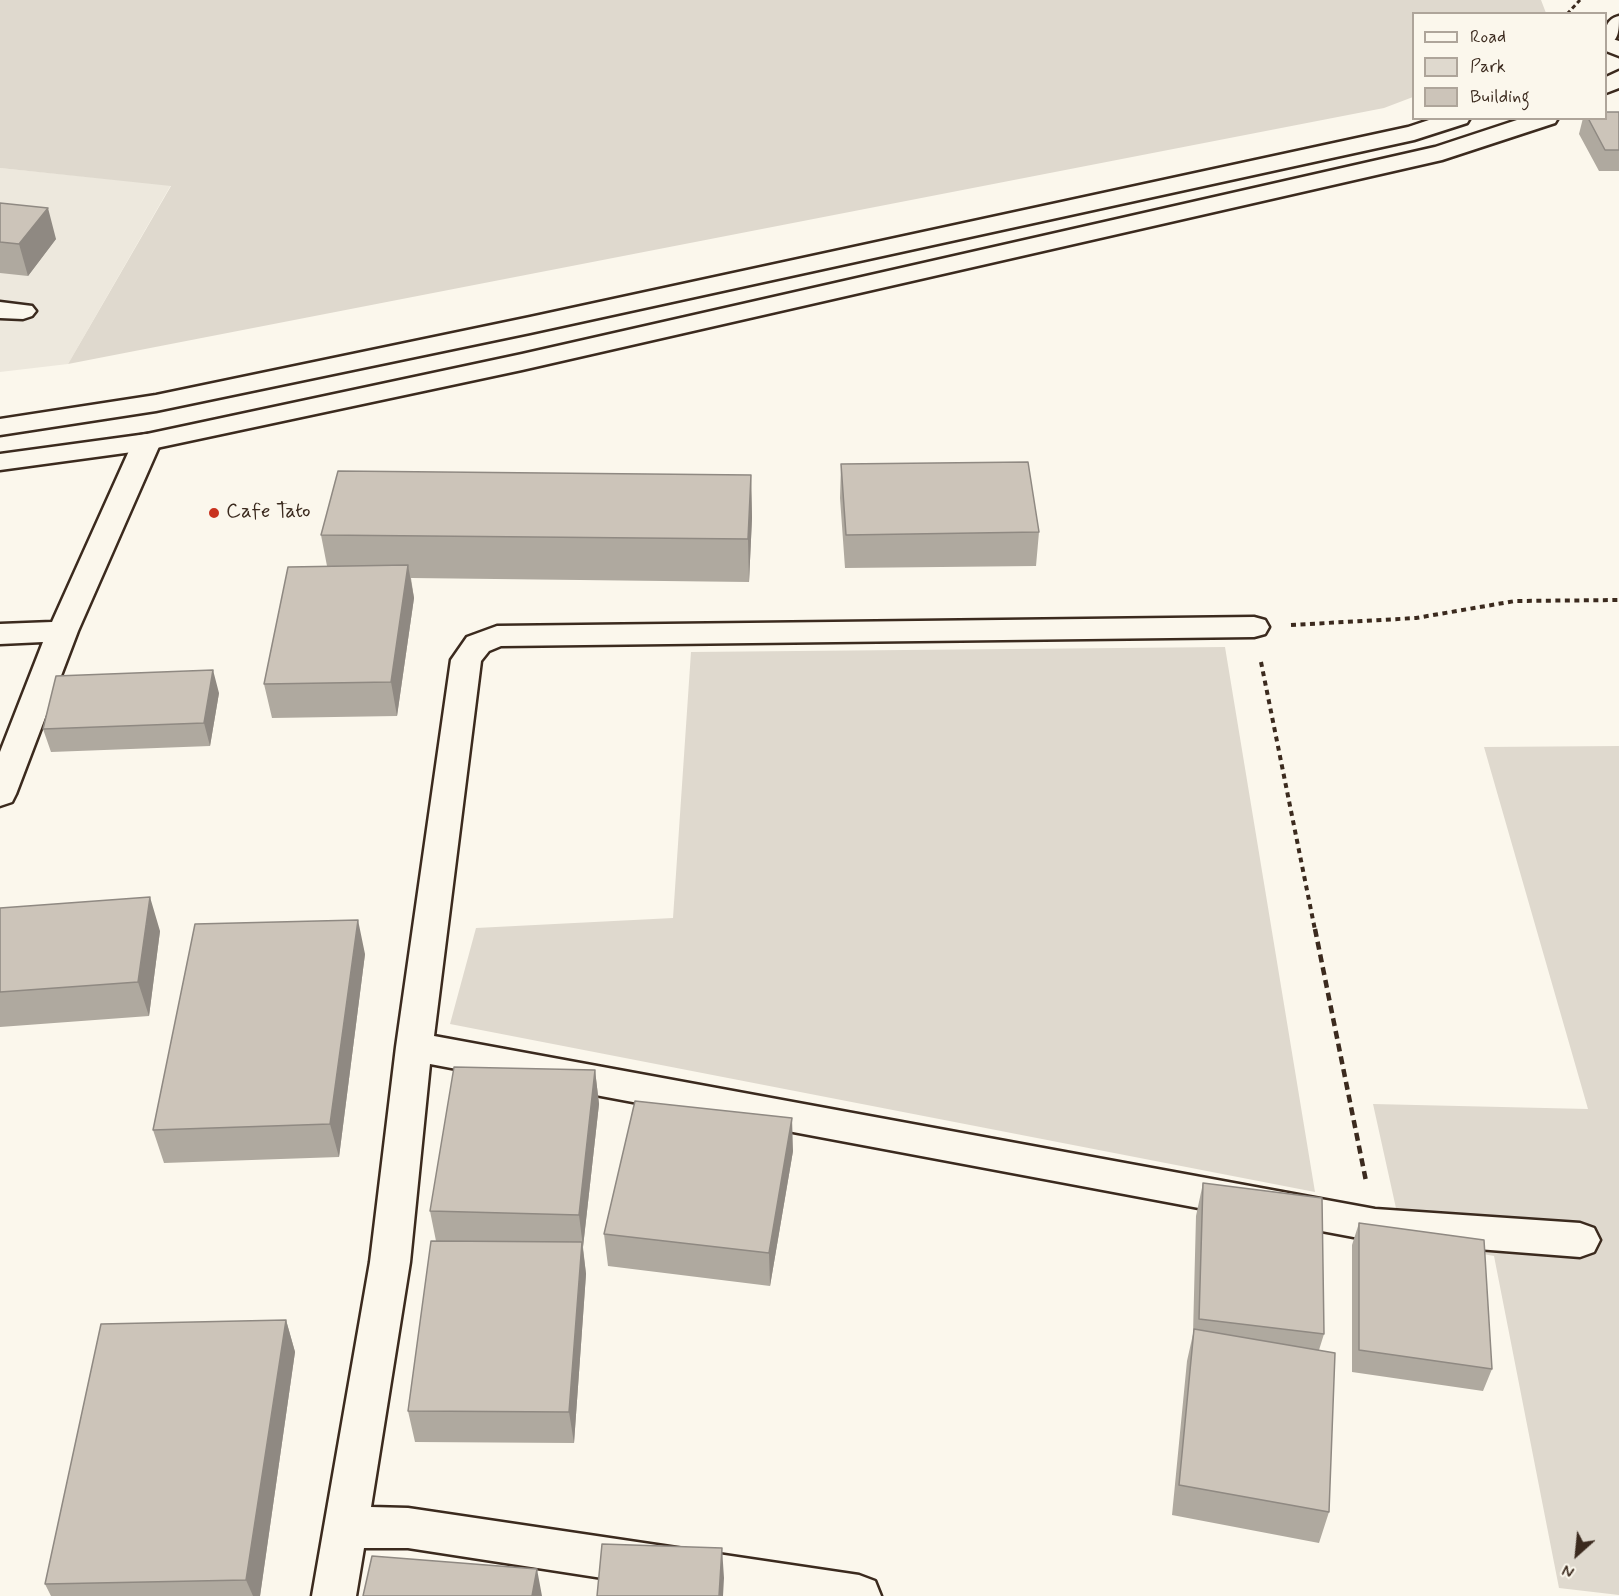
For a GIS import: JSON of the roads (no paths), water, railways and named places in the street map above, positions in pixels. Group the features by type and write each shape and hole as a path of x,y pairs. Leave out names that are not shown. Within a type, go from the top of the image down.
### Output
{"main road":[{"path":"1607,38 1619,23"},
{"path":"0,427 156,403 507,330 1414,133 1453,120"},
{"path":"0,462 147,442 534,360 1431,156 1541,120"},
{"path":"0,794 63,631 147,442"},
{"path":"334,1596 390,1262 414,1047 466,660 478,645 497,636 1254,627"},
{"path":"0,634 63,631"},
{"path":"414,1047 1375,1225 1580,1240"},
{"path":"346,1527 408,1528 859,1596"}],"place":[{"name":"Cafe Tato","path":"214,513"}]}
